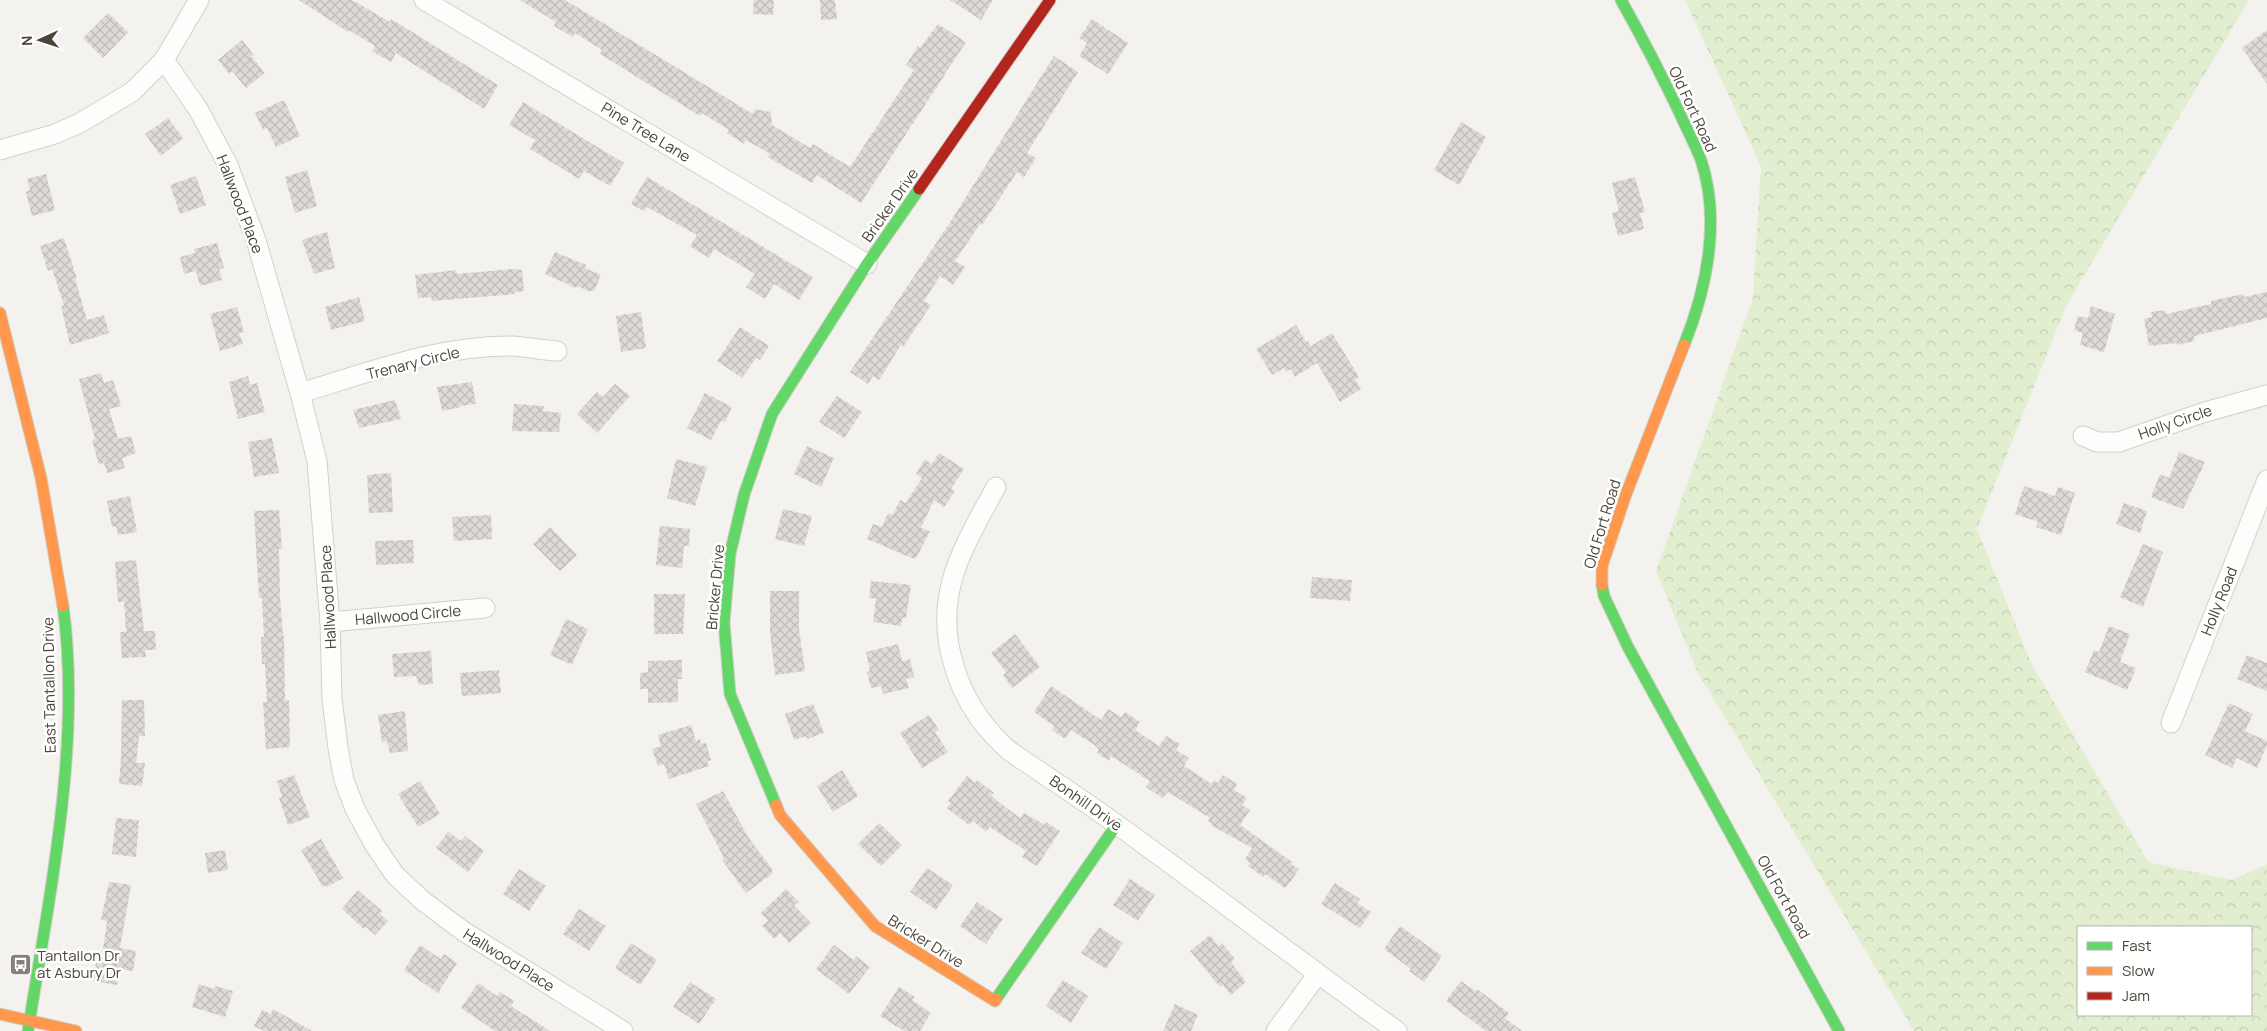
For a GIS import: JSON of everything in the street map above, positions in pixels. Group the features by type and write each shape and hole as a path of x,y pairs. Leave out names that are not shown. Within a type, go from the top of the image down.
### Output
{"street":[{"path":"0,150 56,134 80,123 132,92 164,60 199,0"},
{"name":"Pine Tree Lane","path":"424,0 868,264"},
{"name":"Bricker Drive","path":"1050,0 868,264 772,414 744,495 730,554 724,622 730,694 780,815 875,926 995,1001 1117,824"},
{"name":"Old Fort Road","path":"1621,0 1655,60 1701,160 1708,198 1710,232 1707,270 1694,320 1625,497 1602,566 1601,579 1604,596 1628,647 1839,1031"},
{"name":"Hallwood Place","path":"164,60 198,109 228,164 256,240 300,393 317,461 330,622 332,699 344,780 355,809 374,844 395,875 423,901 463,931 623,1031"},
{"name":"East Tantallon Drive","path":"0,314 24,398 48,511 66,633 66,728 63,792 52,882 29,1025"},
{"name":"Trenary Circle","path":"300,393 439,354 473,348 512,346 557,352"},
{"name":"Holly Circle","path":"2083,436 2097,442 2119,442 2204,412 2267,394"},
{"name":"Holly Road","path":"2171,723 2267,480"},
{"name":"Bonhill Drive","path":"996,487 962,550 951,580 947,611 954,668 965,696 980,720 1003,746 1117,824 1317,975 1398,1031"},
{"name":"Hallwood Circle","path":"330,622 485,608"},
{"path":"1276,1031 1317,975"},
{"path":"0,1014 29,1025 76,1031"}],"green space":[{"path":"1685,0 2249,0 2067,304 1977,529 2031,663 2148,862 2232,880 2267,864 2267,1031 1914,1031 1698,673 1656,571 1753,298 1761,166"}],"building":[{"path":"299,0 352,0 390,22 391,19 498,85 484,109 396,53 391,62 372,51 375,46 349,30 348,32"},
{"path":"520,0 565,0 753,114 755,109 771,112 772,125 810,148 813,144 850,167 914,70 906,65 918,46 920,48 938,24 966,42 861,203 817,175 812,183 768,157 770,154 746,140 744,144 727,133 729,130 702,113 700,116 600,54 602,50 575,33 573,37 554,26 556,22"},
{"path":"754,0 774,0 773,15 753,14"},
{"path":"820,0 835,0 837,19 821,20"},
{"path":"950,0 993,0 981,20"},
{"path":"108,13 128,32 103,58 83,38"},
{"path":"1092,19 1128,43 1108,74 1079,56 1087,43 1079,38"},
{"path":"2267,30 2267,84 2242,48"},
{"path":"242,40 254,55 251,56 265,73 246,88 232,71 229,74 218,60"},
{"path":"1054,56 1078,72 1027,153 1036,158 1024,177 1017,172 982,225 980,224 955,261 965,267 953,285 940,276 924,301 931,305 903,347 901,345 879,380 873,376 868,384 850,372 951,221"},
{"path":"284,100 300,136 276,147 267,128 263,130 255,113"},
{"path":"523,102 624,163 610,186 584,171 579,179 530,149 535,140 509,125"},
{"path":"168,118 183,138 161,156 145,134"},
{"path":"1461,122 1486,137 1459,185 1434,170"},
{"path":"307,170 317,206 295,213 285,177"},
{"path":"46,174 55,210 32,216 26,192 30,190 27,179"},
{"path":"196,176 206,205 180,214 170,185"},
{"path":"647,177 813,277 799,300 774,284 765,299 746,287 755,274 714,249 709,258 690,246 697,235 647,207 644,211 631,204"},
{"path":"1635,177 1645,212 1640,213 1644,229 1618,236 1612,213 1619,211 1612,183"},
{"path":"327,232 335,268 314,274 302,240"},
{"path":"64,238 87,320 104,315 109,333 70,345 61,306 64,305 52,269 48,271 40,246"},
{"path":"217,243 224,268 219,269 222,280 200,286 196,271 184,274 180,257 195,253 194,249"},
{"path":"555,252 586,265 585,268 601,275 594,291 588,291 577,286 576,288 545,274"},
{"path":"513,269 522,270 524,291 515,292 515,294 432,301 431,297 418,298 415,275 456,270 457,274"},
{"path":"2267,292 2267,318 2194,336 2195,341 2177,345 2177,343 2149,346 2144,319 2152,317 2151,312 2165,310 2166,314 2211,304 2211,301 2243,294 2244,297"},
{"path":"359,297 365,321 331,330 325,307"},
{"path":"2091,306 2115,314 2104,352 2080,345 2083,333 2074,330 2078,316 2088,318"},
{"path":"237,307 244,332 239,333 243,344 220,351 210,314"},
{"path":"641,312 646,348 621,352 616,316"},
{"path":"1296,325 1306,342 1308,341 1311,346 1332,333 1359,377 1355,379 1361,389 1340,402 1317,363 1295,377 1291,369 1286,372 1284,368 1272,375 1256,349"},
{"path":"740,327 769,346 760,360 756,358 742,378 717,361"},
{"path":"101,373 104,383 113,380 121,406 109,409 118,439 131,436 136,453 122,458 125,468 107,473 104,463 99,465 92,440 95,439 79,379"},
{"path":"248,376 250,385 257,383 265,412 238,419 229,382"},
{"path":"472,382 476,404 442,411 437,387"},
{"path":"615,384 630,396 597,433 577,414 597,392 603,397"},
{"path":"705,393 732,407 725,422 721,421 711,440 687,428"},
{"path":"837,396 862,412 844,438 819,422"},
{"path":"395,400 401,419 359,428 353,410"},
{"path":"514,404 544,406 543,411 561,413 559,432 512,431"},
{"path":"272,438 279,473 254,477 248,442"},
{"path":"807,446 834,458 821,487 794,474"},
{"path":"2179,452 2205,462 2183,509 2151,497 2160,474 2169,478"},
{"path":"939,453 964,469 951,489 955,491 944,507 934,500 921,528 930,531 918,555 914,559 867,539 873,524 882,527 888,513 893,515 900,500 906,503 922,478 916,474 925,459 932,464"},
{"path":"676,459 707,467 695,506 667,498"},
{"path":"391,473 393,512 369,513 367,475"},
{"path":"2024,486 2055,496 2058,487 2075,493 2061,535 2036,527 2038,522 2015,514"},
{"path":"130,496 137,532 118,535 116,526 112,527 107,501"},
{"path":"2124,503 2147,511 2140,533 2116,524"},
{"path":"783,509 812,516 804,546 775,539"},
{"path":"279,510 282,548 279,549 280,597 284,636 285,700 289,700 290,747 266,749 263,702 267,702 265,664 262,664 261,637 264,637 262,598 259,598 254,511"},
{"path":"491,515 492,539 454,541 452,517"},
{"path":"660,526 690,529 689,546 684,546 682,568 656,565"},
{"path":"550,527 577,555 560,571 533,544"},
{"path":"413,540 414,563 376,565 375,541"},
{"path":"2143,544 2163,552 2143,607 2120,597"},
{"path":"136,560 144,631 155,631 156,650 145,650 146,657 122,658 120,632 126,632 124,601 118,602 115,562"},
{"path":"1312,577 1352,580 1350,601 1310,598"},
{"path":"871,581 911,585 906,618 902,618 901,626 873,622 876,599 869,598"},
{"path":"770,591 799,591 799,629 805,671 775,675 770,632"},
{"path":"654,594 685,594 683,634 654,634"},
{"path":"566,619 588,629 572,665 550,655"},
{"path":"2109,626 2130,634 2120,662 2136,668 2127,690 2085,672 2094,650 2099,652"},
{"path":"1015,634 1040,667 1012,688 1003,675 1006,673 1003,668 991,653"},
{"path":"898,644 902,661 910,659 914,677 906,679 909,688 883,694 881,686 871,688 867,672 870,671 866,652"},
{"path":"431,651 433,684 419,685 416,676 394,677 392,654"},
{"path":"2247,655 2267,663 2267,691 2237,679"},
{"path":"682,660 682,679 678,679 678,702 648,703 648,689 640,689 640,673 648,672 648,661"},
{"path":"499,670 501,693 462,696 460,673"},
{"path":"1051,686 1101,720 1108,709 1121,717 1125,712 1140,722 1135,730 1159,746 1166,736 1180,744 1176,750 1189,758 1184,766 1212,784 1214,780 1218,783 1223,775 1237,784 1234,790 1247,798 1242,805 1250,810 1240,825 1299,869 1291,881 1285,888 1265,874 1263,877 1248,866 1250,863 1245,859 1252,848 1211,825 1208,821 1210,818 1168,792 1162,798 1146,787 1150,781 1111,756 1109,761 1097,753 1099,750 1096,746 1071,730 1065,739 1052,730 1054,726 1034,712"},
{"path":"122,700 144,700 145,736 139,736 136,763 145,763 142,786 119,784"},
{"path":"2229,703 2253,714 2245,731 2267,741 2257,768 2237,758 2232,768 2205,755"},
{"path":"813,704 824,733 807,739 806,736 794,740 785,714"},
{"path":"405,711 408,751 390,753 387,741 382,742 378,715"},
{"path":"929,715 939,730 935,732 948,752 922,768 900,733"},
{"path":"691,725 696,741 700,739 701,744 706,743 711,760 707,762 709,766 669,779 664,764 658,766 652,749 661,746 658,735"},
{"path":"842,770 858,796 833,812 817,786"},
{"path":"294,775 310,817 288,825 279,798 282,797 277,781"},
{"path":"967,776 975,783 977,780 994,793 991,796 1020,818 1024,813 1045,825 1046,822 1060,831 1037,866 1022,857 1026,851 990,827 986,832 973,821 969,825 947,808 951,803 948,801"},
{"path":"420,781 440,814 418,827 398,794"},
{"path":"723,791 748,837 772,869 772,874 746,893 722,860 724,858 696,804"},
{"path":"116,818 139,820 136,857 112,854"},
{"path":"879,823 902,845 881,866 858,844"},
{"path":"448,832 461,841 465,836 484,851 468,872 436,848"},
{"path":"321,839 343,878 327,887 325,885 323,887 301,850"},
{"path":"225,850 228,870 208,873 205,853"},
{"path":"927,868 953,885 936,910 910,892"},
{"path":"519,869 546,886 529,911 503,894"},
{"path":"1130,879 1155,895 1138,921 1113,905"},
{"path":"109,882 131,885 120,948 136,951 133,971 119,969 117,985 93,981 97,956 102,956 107,921 101,920"},
{"path":"1335,883 1360,899 1357,903 1371,912 1360,928 1321,904"},
{"path":"786,889 799,902 794,905 811,923 789,943 780,933 774,939 762,926 768,921 761,913"},
{"path":"358,890 382,911 380,914 388,921 375,935 366,927 364,929 342,909"},
{"path":"977,902 1003,919 986,944 960,926"},
{"path":"579,909 606,926 589,951 563,934"},
{"path":"1400,926 1442,956 1424,982 1409,971 1411,969 1384,949"},
{"path":"1099,927 1123,943 1106,969 1081,953"},
{"path":"1210,935 1218,946 1222,943 1235,959 1231,962 1246,982 1231,995 1223,985 1220,987 1190,951"},
{"path":"631,943 657,960 640,985 615,968"},
{"path":"420,945 441,959 444,954 457,963 438,993 404,970"},
{"path":"834,945 854,960 856,956 870,967 849,994 816,969"},
{"path":"1063,980 1088,996 1071,1023 1046,1006"},
{"path":"1461,981 1475,991 1477,989 1509,1013 1505,1018 1522,1031 1486,1031 1446,1001"},
{"path":"690,982 716,999 699,1024 673,1007"},
{"path":"478,983 497,996 500,992 514,1001 511,1006 550,1031 495,1031 461,1008"},
{"path":"199,984 214,989 215,986 233,991 225,1017 192,1007"},
{"path":"899,987 915,997 912,1000 931,1013 920,1031 904,1031 880,1016"},
{"path":"1175,1004 1198,1015 1191,1031 1163,1031"},
{"path":"273,1009 312,1031 264,1031 254,1026 262,1010 271,1014"}],"traffic: fast":[{"path":"1621,0 1660,73 1694,144 1701,160 1707,183 1710,206 1709,254 1699,300 1684,345"},
{"path":"776,805 730,694 724,622 730,554 744,495 772,414 867,264 919,189"},
{"path":"1602,585 1604,596 1628,647 1839,1031"},
{"path":"28,1031 53,873 66,765 68,658 63,606"},
{"path":"996,999 1117,824"}],"traffic: slow":[{"path":"0,313 41,478 63,606"},
{"path":"1602,585 1602,566 1625,497 1684,345"},
{"path":"776,805 780,815 875,926 995,1001 996,999"},
{"path":"0,1014 76,1031"}],"traffic: jam":[{"path":"919,189 1050,0"}],"place":[{"name":"Tantallon Dr at Asbury Dr","path":"21,964"}]}
